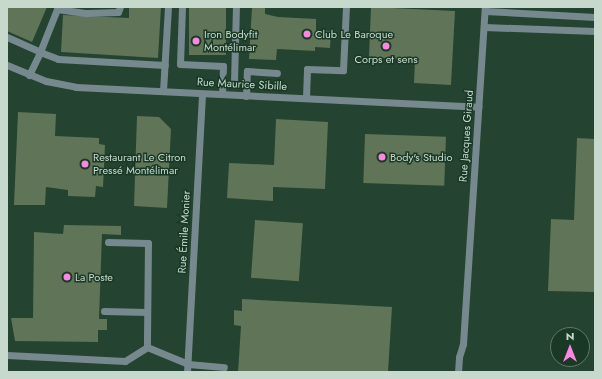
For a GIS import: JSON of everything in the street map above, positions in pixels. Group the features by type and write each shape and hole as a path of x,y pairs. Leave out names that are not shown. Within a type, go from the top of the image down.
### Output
{"street":[{"path":"29,75 57,9 87,13 118,12 120,7"},
{"path":"163,91 168,7"},
{"path":"182,7 180,64 223,66 222,94"},
{"path":"234,82 236,7"},
{"path":"306,98 307,69 343,70 346,7"},
{"path":"485,9 595,17"},
{"name":"Rue Jacques Giraud","path":"458,372 459,357 464,344 485,9"},
{"path":"484,27 595,31"},
{"path":"7,37 58,59 165,65"},
{"name":"Rue Maurice Sibille","path":"7,65 29,75 56,84 76,87 479,107"},
{"path":"246,96 246,71 277,73"},
{"name":"Rue Émile Monier","path":"187,368 202,94"},
{"path":"108,242 148,243 147,347"},
{"path":"104,312 147,312"},
{"path":"147,347 187,368 224,366"},
{"path":"7,355 125,361 147,347"}],"building":[{"path":"7,7 47,7 32,42 7,31"},
{"path":"129,7 161,7 158,58 61,52 63,15 129,18"},
{"path":"189,7 226,7 226,55 189,55"},
{"path":"252,7 265,7 265,14 278,17 316,19 316,30 331,31 330,48 315,47 315,51 277,49 276,60 249,59"},
{"path":"371,7 455,11 451,85 414,83 415,60 369,57"},
{"path":"18,112 56,114 55,136 99,138 99,144 105,145 103,187 96,186 95,197 68,196 68,190 46,187 45,205 14,205"},
{"path":"137,116 159,117 171,129 167,208 134,206"},
{"path":"276,119 328,122 325,189 273,187 273,201 227,198 229,163 274,165"},
{"path":"365,134 446,137 444,186 363,183"},
{"path":"577,138 595,139 595,292 548,291 551,219 574,220"},
{"path":"255,220 303,223 299,281 251,278"},
{"name":"La Poste","path":"64,225 121,226 121,235 102,234 99,319 107,319 107,330 98,330 98,342 15,341 11,318 33,318 34,232 63,234"},
{"path":"242,299 392,307 388,372 238,372 241,326 234,325 234,310 242,311"}],"place":[{"name":"Club Le Baroque","path":"307,34"},
{"name":"Iron Bodyfit Montélimar","path":"196,41"},
{"name":"Corps et sens","path":"386,46"},
{"name":"Body's Studio","path":"382,157"},
{"name":"Restaurant Le Citron Pressé Montélimar","path":"85,164"},
{"name":"La Poste","path":"67,277"}]}
